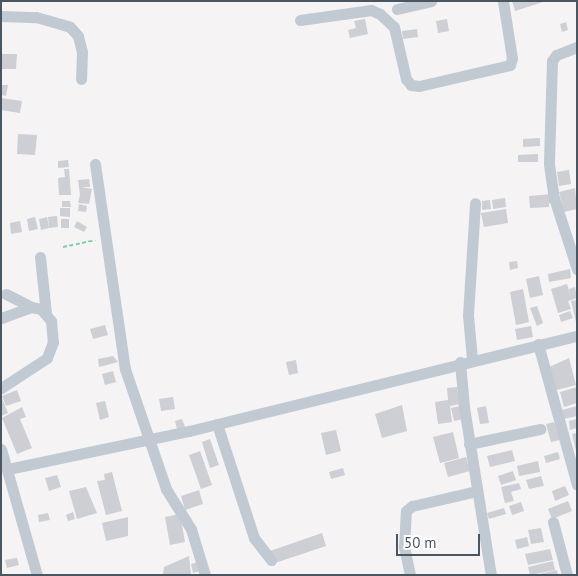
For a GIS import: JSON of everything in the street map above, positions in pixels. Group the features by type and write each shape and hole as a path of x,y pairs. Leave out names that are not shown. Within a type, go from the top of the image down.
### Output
{"street":[{"path":"397,9 431,1"},
{"path":"300,20 370,10 380,14 394,27 406,78 411,86 419,86 510,65 512,58 503,1"},
{"path":"1,16 36,17 70,27 78,36 82,52 81,78"},
{"path":"577,46 556,55 552,61 550,164 554,198 577,269"},
{"path":"95,164 104,239 125,369 166,490 191,529 205,575"},
{"path":"472,359 468,315 475,203"},
{"path":"1,388 47,358 53,342 46,313 40,257"},
{"path":"3,292 46,313"},
{"path":"1,318 31,307"},
{"path":"8,469 217,424 472,359 577,336"},
{"path":"538,344 577,485"},
{"path":"460,362 470,444 491,575"},
{"path":"217,424 254,538 271,560"},
{"path":"470,444 540,429"},
{"path":"1,449 37,575"},
{"path":"410,575 404,547 406,511 412,506 477,491"},
{"path":"553,522 567,575"}],"path":[{"path":"63,247 104,239"}],"building":[{"path":"512,1 543,1 543,2 515,11"},
{"path":"365,19 368,34 350,38 348,30 356,28 354,21"},
{"path":"447,19 449,31 438,33 436,21"},
{"path":"566,22 568,30 562,32 560,24"},
{"path":"417,29 418,37 403,39 402,31"},
{"path":"1,54 17,54 16,69 1,69"},
{"path":"1,85 8,85 6,96 1,95"},
{"path":"1,98 22,101 20,113 1,110"},
{"path":"18,134 37,135 35,155 17,154"},
{"path":"540,138 540,146 523,147 523,139"},
{"path":"538,154 538,162 518,162 518,155"},
{"path":"68,160 69,167 58,168 58,161"},
{"path":"64,169 69,169 71,195 59,195 58,178 65,177"},
{"path":"569,170 571,184 559,186 557,172"},
{"path":"89,179 90,187 81,187 92,189 89,204 78,203 80,195 78,180"},
{"path":"575,188 577,209 564,212 559,192"},
{"path":"552,194 553,203 549,203 549,207 530,208 529,196"},
{"path":"505,198 506,207 493,209 492,200"},
{"path":"490,200 491,209 482,210 482,201"},
{"path":"62,201 70,201 71,207 62,207"},
{"path":"79,204 87,206 86,212 78,211"},
{"path":"60,208 70,208 70,217 60,216"},
{"path":"506,209 508,223 484,227 481,213"},
{"path":"57,216 58,227 49,228 48,217"},
{"path":"35,217 38,229 29,231 27,219"},
{"path":"47,217 49,228 41,230 39,219"},
{"path":"61,219 69,219 69,228 61,228"},
{"path":"20,221 22,232 11,234 10,223"},
{"path":"77,221 87,227 84,232 74,227"},
{"path":"517,261 518,268 510,270 509,262"},
{"path":"570,269 571,278 549,282 548,274"},
{"path":"539,276 543,295 530,298 526,279"},
{"path":"567,284 571,297 569,289 575,287 577,298 568,301 571,309 558,313 551,289"},
{"path":"523,289 529,322 516,325 510,292"},
{"path":"577,300 577,322 576,322 571,301"},
{"path":"537,306 543,323 537,326 530,308"},
{"path":"570,311 573,318 561,322 559,315"},
{"path":"105,325 108,335 93,339 90,329"},
{"path":"531,326 533,337 517,340 515,329"},
{"path":"113,356 118,362 99,367 98,359"},
{"path":"569,358 576,385 553,391 547,368"},
{"path":"296,360 298,373 289,375 286,362"},
{"path":"113,371 116,382 105,385 102,374"},
{"path":"457,387 460,404 450,406 452,422 438,424 435,402 448,400 447,388"},
{"path":"577,387 577,403 564,407 560,392"},
{"path":"17,390 21,401 6,406 2,396"},
{"path":"1,396 8,413 1,416"},
{"path":"173,397 175,409 161,411 159,399"},
{"path":"105,401 109,417 100,420 96,403"},
{"path":"402,405 407,431 382,438 375,414"},
{"path":"460,406 463,419 454,421 451,408"},
{"path":"486,406 489,423 480,424 477,408"},
{"path":"577,406 577,416 564,419 562,410"},
{"path":"22,407 26,417 20,419 32,448 17,454 2,418"},
{"path":"182,419 185,427 177,429 175,421"},
{"path":"577,419 577,428 570,430 569,421"},
{"path":"554,422 560,440 551,442 546,424"},
{"path":"336,430 341,451 326,455 321,433"},
{"path":"453,432 459,458 440,463 433,437"},
{"path":"577,433 577,451 576,451 572,434"},
{"path":"210,439 219,465 210,468 202,442"},
{"path":"512,450 515,461 490,467 487,456"},
{"path":"200,451 212,485 201,489 189,455"},
{"path":"558,452 560,459 546,463 544,456"},
{"path":"466,457 470,471 448,477 444,463"},
{"path":"538,461 540,472 519,476 517,466"},
{"path":"343,468 345,475 331,479 329,472"},
{"path":"513,471 516,480 501,485 498,476"},
{"path":"112,472 122,511 106,515 97,481 105,480 104,474"},
{"path":"57,475 61,487 49,491 45,478"},
{"path":"541,476 544,486 529,489 526,480"},
{"path":"519,483 521,489 511,492 514,501 505,503 501,487"},
{"path":"565,486 569,495 555,501 552,491"},
{"path":"86,487 97,513 77,519 69,491"},
{"path":"199,490 203,504 185,510 181,496"},
{"path":"568,501 572,511 552,519 548,509"},
{"path":"521,502 524,511 512,515 509,506"},
{"path":"504,508 506,514 489,519 487,513"},
{"path":"73,512 75,519 68,521 66,515"},
{"path":"48,513 50,520 39,522 38,515"},
{"path":"180,514 185,542 170,545 165,517"},
{"path":"128,517 128,536 106,541 102,523"},
{"path":"541,528 544,542 531,544 528,530"},
{"path":"322,533 326,546 275,563 270,551"},
{"path":"527,537 529,546 517,549 515,540"},
{"path":"550,549 553,560 528,565 525,554"},
{"path":"189,556 191,575 163,575 164,567"},
{"path":"17,558 19,565 7,568 5,560"},
{"path":"553,561 555,570 530,575 528,567"},
{"path":"198,562 200,571 193,573 191,564"},
{"path":"557,570 558,575 539,574"}]}
